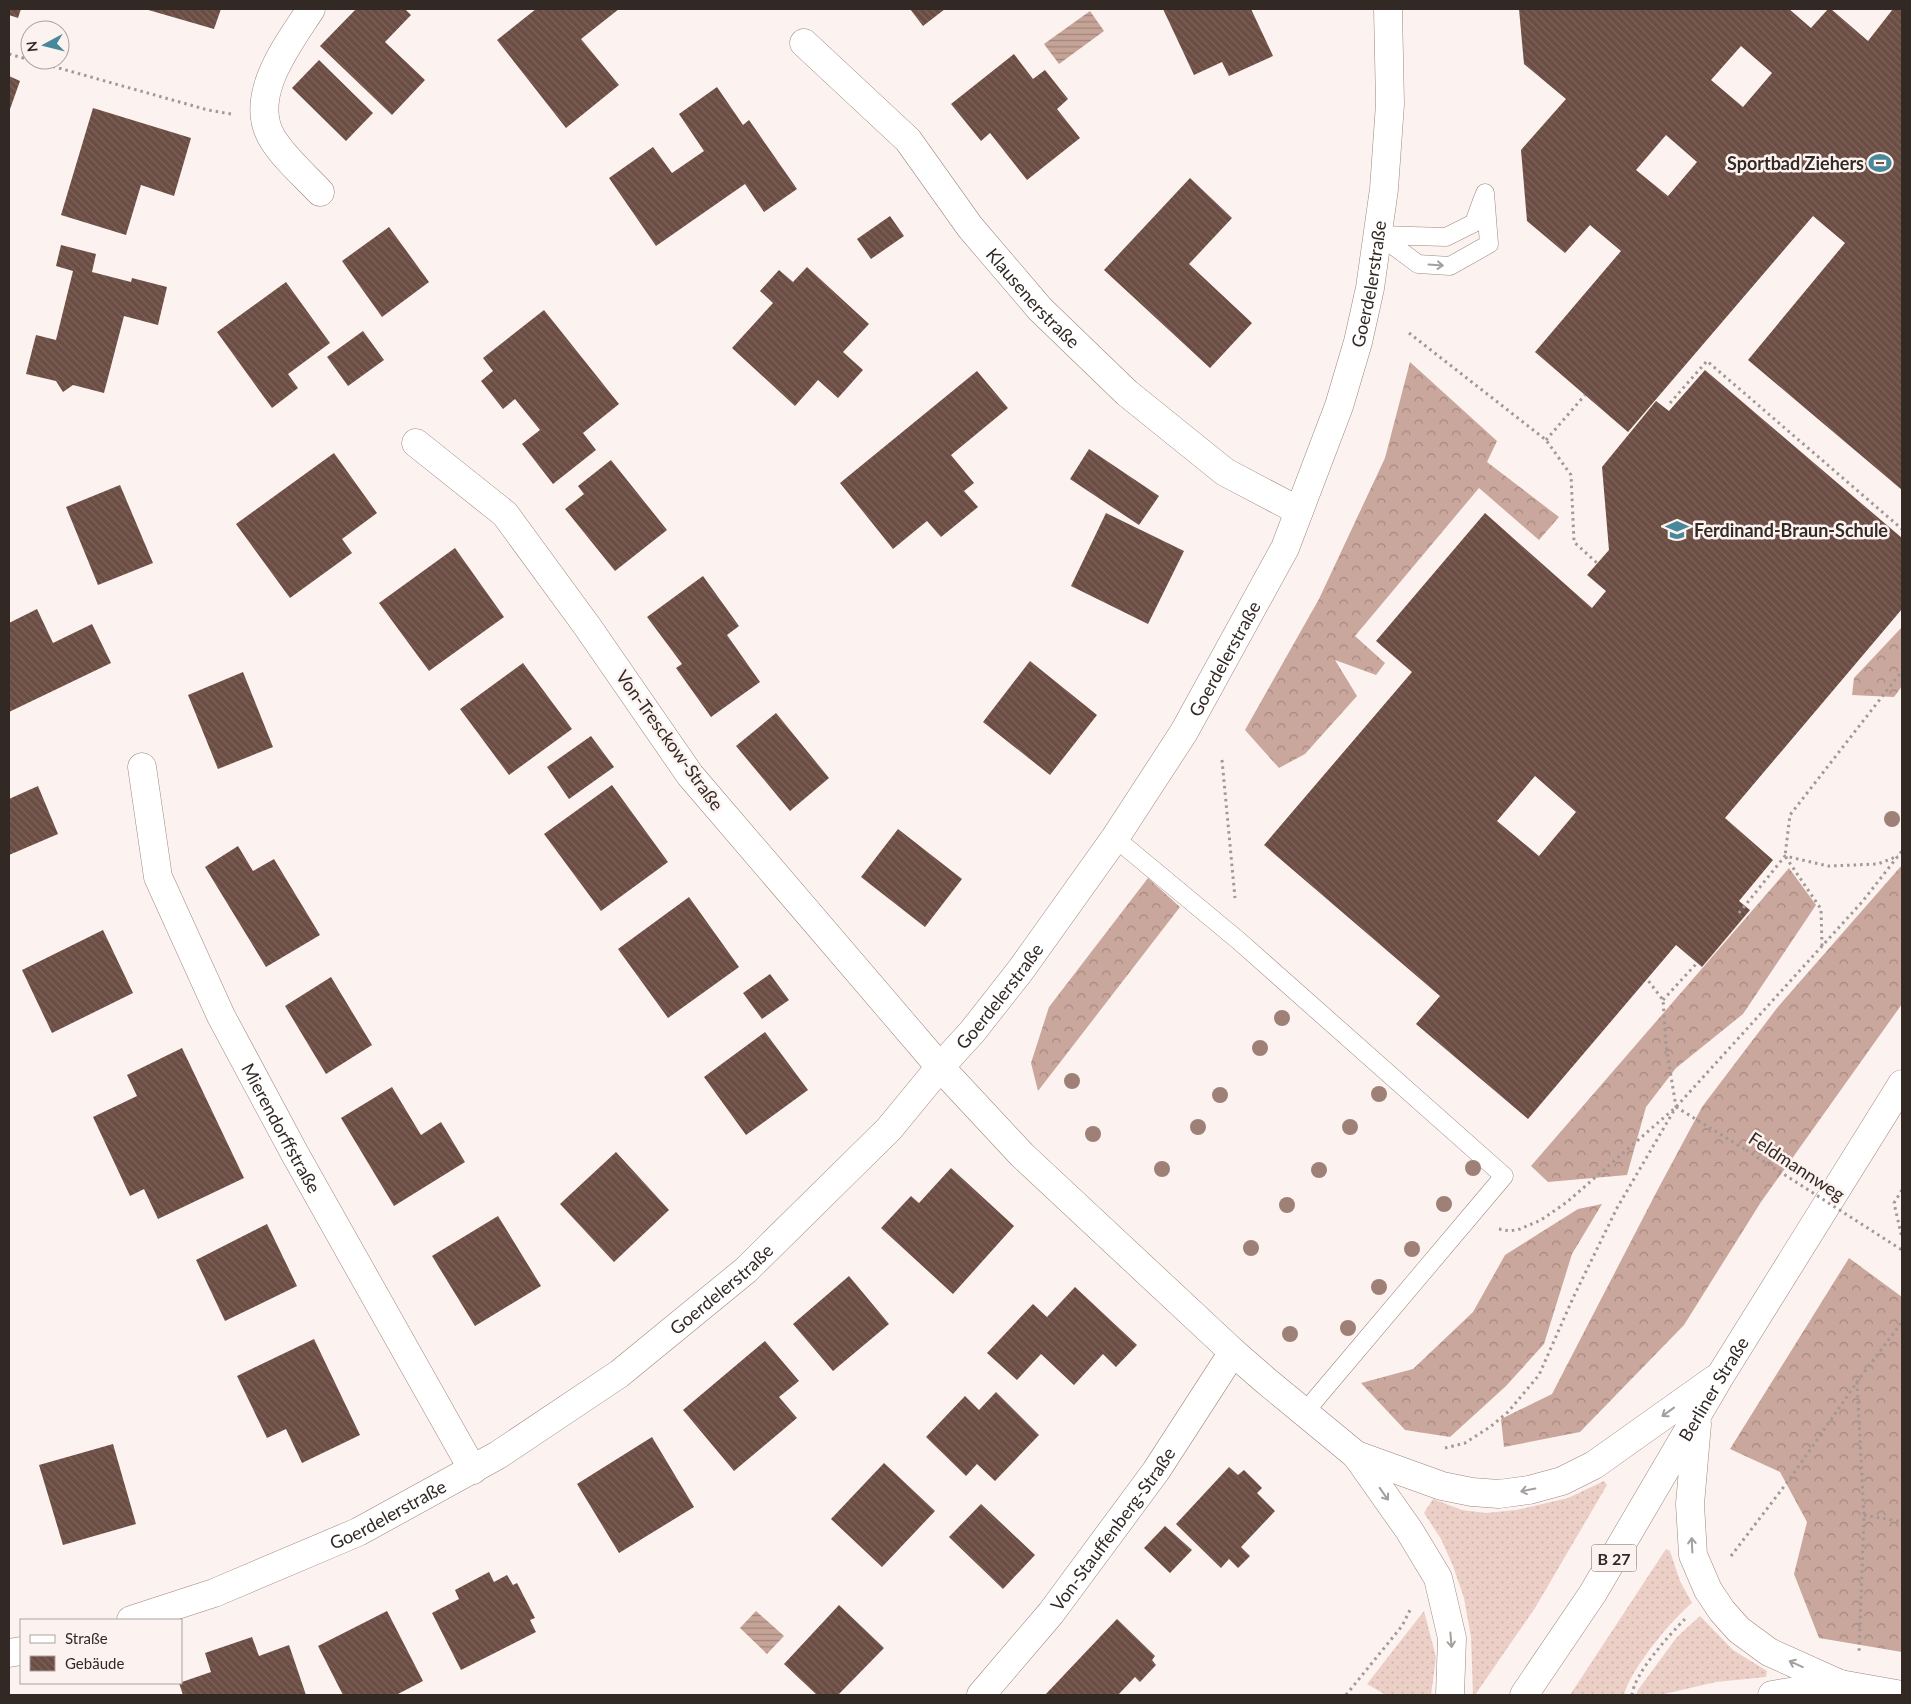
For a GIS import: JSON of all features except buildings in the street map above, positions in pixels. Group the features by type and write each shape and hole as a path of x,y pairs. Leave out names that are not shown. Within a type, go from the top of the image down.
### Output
{"main road":[{"path":"311,9 282,54 266,89 263,105 264,119 271,137 282,152 320,192"},
{"name":"Goerdelerstraße","path":"134,1619 214,1593 358,1532 498,1455 619,1374 746,1270 889,1129 940,1067 972,1032 1020,971 1115,838 1184,732 1285,548 1339,406 1370,288 1379,235 1390,104 1388,9"},
{"name":"Klausenerstraße","path":"804,43 908,140 970,227 1040,309 1127,393 1225,472 1299,511"},
{"name":"Von-Tresckow-Straße","path":"416,443 505,514 587,626 690,775 940,1067"},
{"name":"Mierendorffstraße","path":"142,767 158,877 221,1016 294,1154 473,1470"},
{"path":"940,1067 1022,1155 1233,1352 1356,1455 1409,1530 1438,1578 1452,1638 1450,1695"},
{"name":"Berliner Straße","path":"1524,1695 1593,1593 1722,1374 1902,1084"},
{"name":"Von-Stauffenberg-Straße","path":"981,1695 1051,1612 1156,1471 1233,1352"},
{"path":"1356,1455 1442,1486 1472,1492 1498,1494 1529,1490 1562,1481 1594,1465 1722,1374"},
{"path":"1698,1417 1690,1504 1693,1556 1708,1590 1722,1611 1738,1630 1769,1652 1849,1685 1902,1695"},
{"path":"1772,1695 1849,1685"}],"lane":[{"path":"1485,193 1489,244 1450,266 1418,264 1379,235 1446,236 1474,223 1485,193"},
{"path":"1115,838 1239,941 1504,1176 1304,1412"}],"path":[{"path":"9,54 208,110 264,119"},
{"path":"1409,333 1546,440 1571,475 1574,542 1597,563"},
{"path":"1670,403 1707,361 1902,529"},
{"path":"1546,440 1585,395"},
{"path":"1739,912 1785,856 1790,815 1902,671"},
{"path":"1222,760 1239,941"},
{"path":"1477,1208 1498,1229 1520,1229 1541,1220 1567,1202 1676,1107 1862,902 1902,851"},
{"path":"1785,856 1828,866 1878,864 1899,856"},
{"path":"1785,856 1821,909 1822,946"},
{"path":"1662,1000 1697,963"},
{"path":"1442,1449 1465,1443 1490,1427 1508,1412 1539,1375 1573,1298 1617,1208 1676,1107 1666,1045 1662,1000 1647,979"},
{"name":"Feldmannweg","path":"1676,1107 1902,1250"},
{"path":"1902,1190 1894,1203 1902,1238"},
{"path":"1727,1562 1792,1476 1857,1382 1902,1322"},
{"path":"1849,1685 1864,1515 1857,1382"},
{"path":"1864,1515 1902,1522"},
{"path":"1346,1695 1402,1626 1412,1604"},
{"path":"1632,1695 1633,1686 1652,1657 1673,1631 1691,1614"}],"shaded area":[{"path":"1090,11 1104,31 1059,64 1044,44"},
{"path":"1604,1481 1607,1485 1535,1608 1475,1695 1473,1695 1471,1637 1464,1598 1441,1539 1424,1513 1433,1499 1462,1510 1486,1513 1516,1510 1568,1498"},
{"path":"1666,1549 1670,1551 1680,1581 1692,1603 1673,1621 1652,1646 1634,1672 1624,1695 1570,1695"},
{"path":"756,1611 784,1636 767,1654 740,1628"},
{"path":"1424,1611 1436,1657 1431,1695 1386,1695 1367,1684"},
{"path":"1700,1616 1733,1650 1767,1671 1766,1677 1716,1682 1660,1695 1636,1695 1677,1637"}],"green space":[{"path":"1410,362 1497,441 1487,462 1559,517 1539,540 1479,488 1355,636 1385,663 1376,675 1335,660 1357,696 1305,754 1279,768 1245,730 1319,599 1385,458"},
{"path":"1902,627 1902,686 1894,697 1852,695 1854,678"},
{"path":"1902,865 1902,1004 1761,1202 1684,1325 1580,1432 1504,1447 1501,1419 1552,1394 1702,1107 1777,1008"},
{"path":"1789,868 1816,905 1743,1014 1676,1068 1646,1107 1627,1175 1548,1182 1531,1166"},
{"path":"1148,878 1180,907 1038,1091 1031,1063 1049,1007"},
{"path":"1602,1204 1572,1254 1544,1344 1506,1386 1450,1437 1405,1430 1361,1383 1413,1369 1473,1312 1505,1255 1578,1209"},
{"path":"1849,1258 1902,1297 1902,1652 1819,1638 1794,1574 1807,1522 1780,1472 1730,1449"}],"place":[{"name":"Sportbad Ziehers","path":"1880,163"},
{"name":"Ferdinand-Braun-Schule","path":"1677,530"}]}
